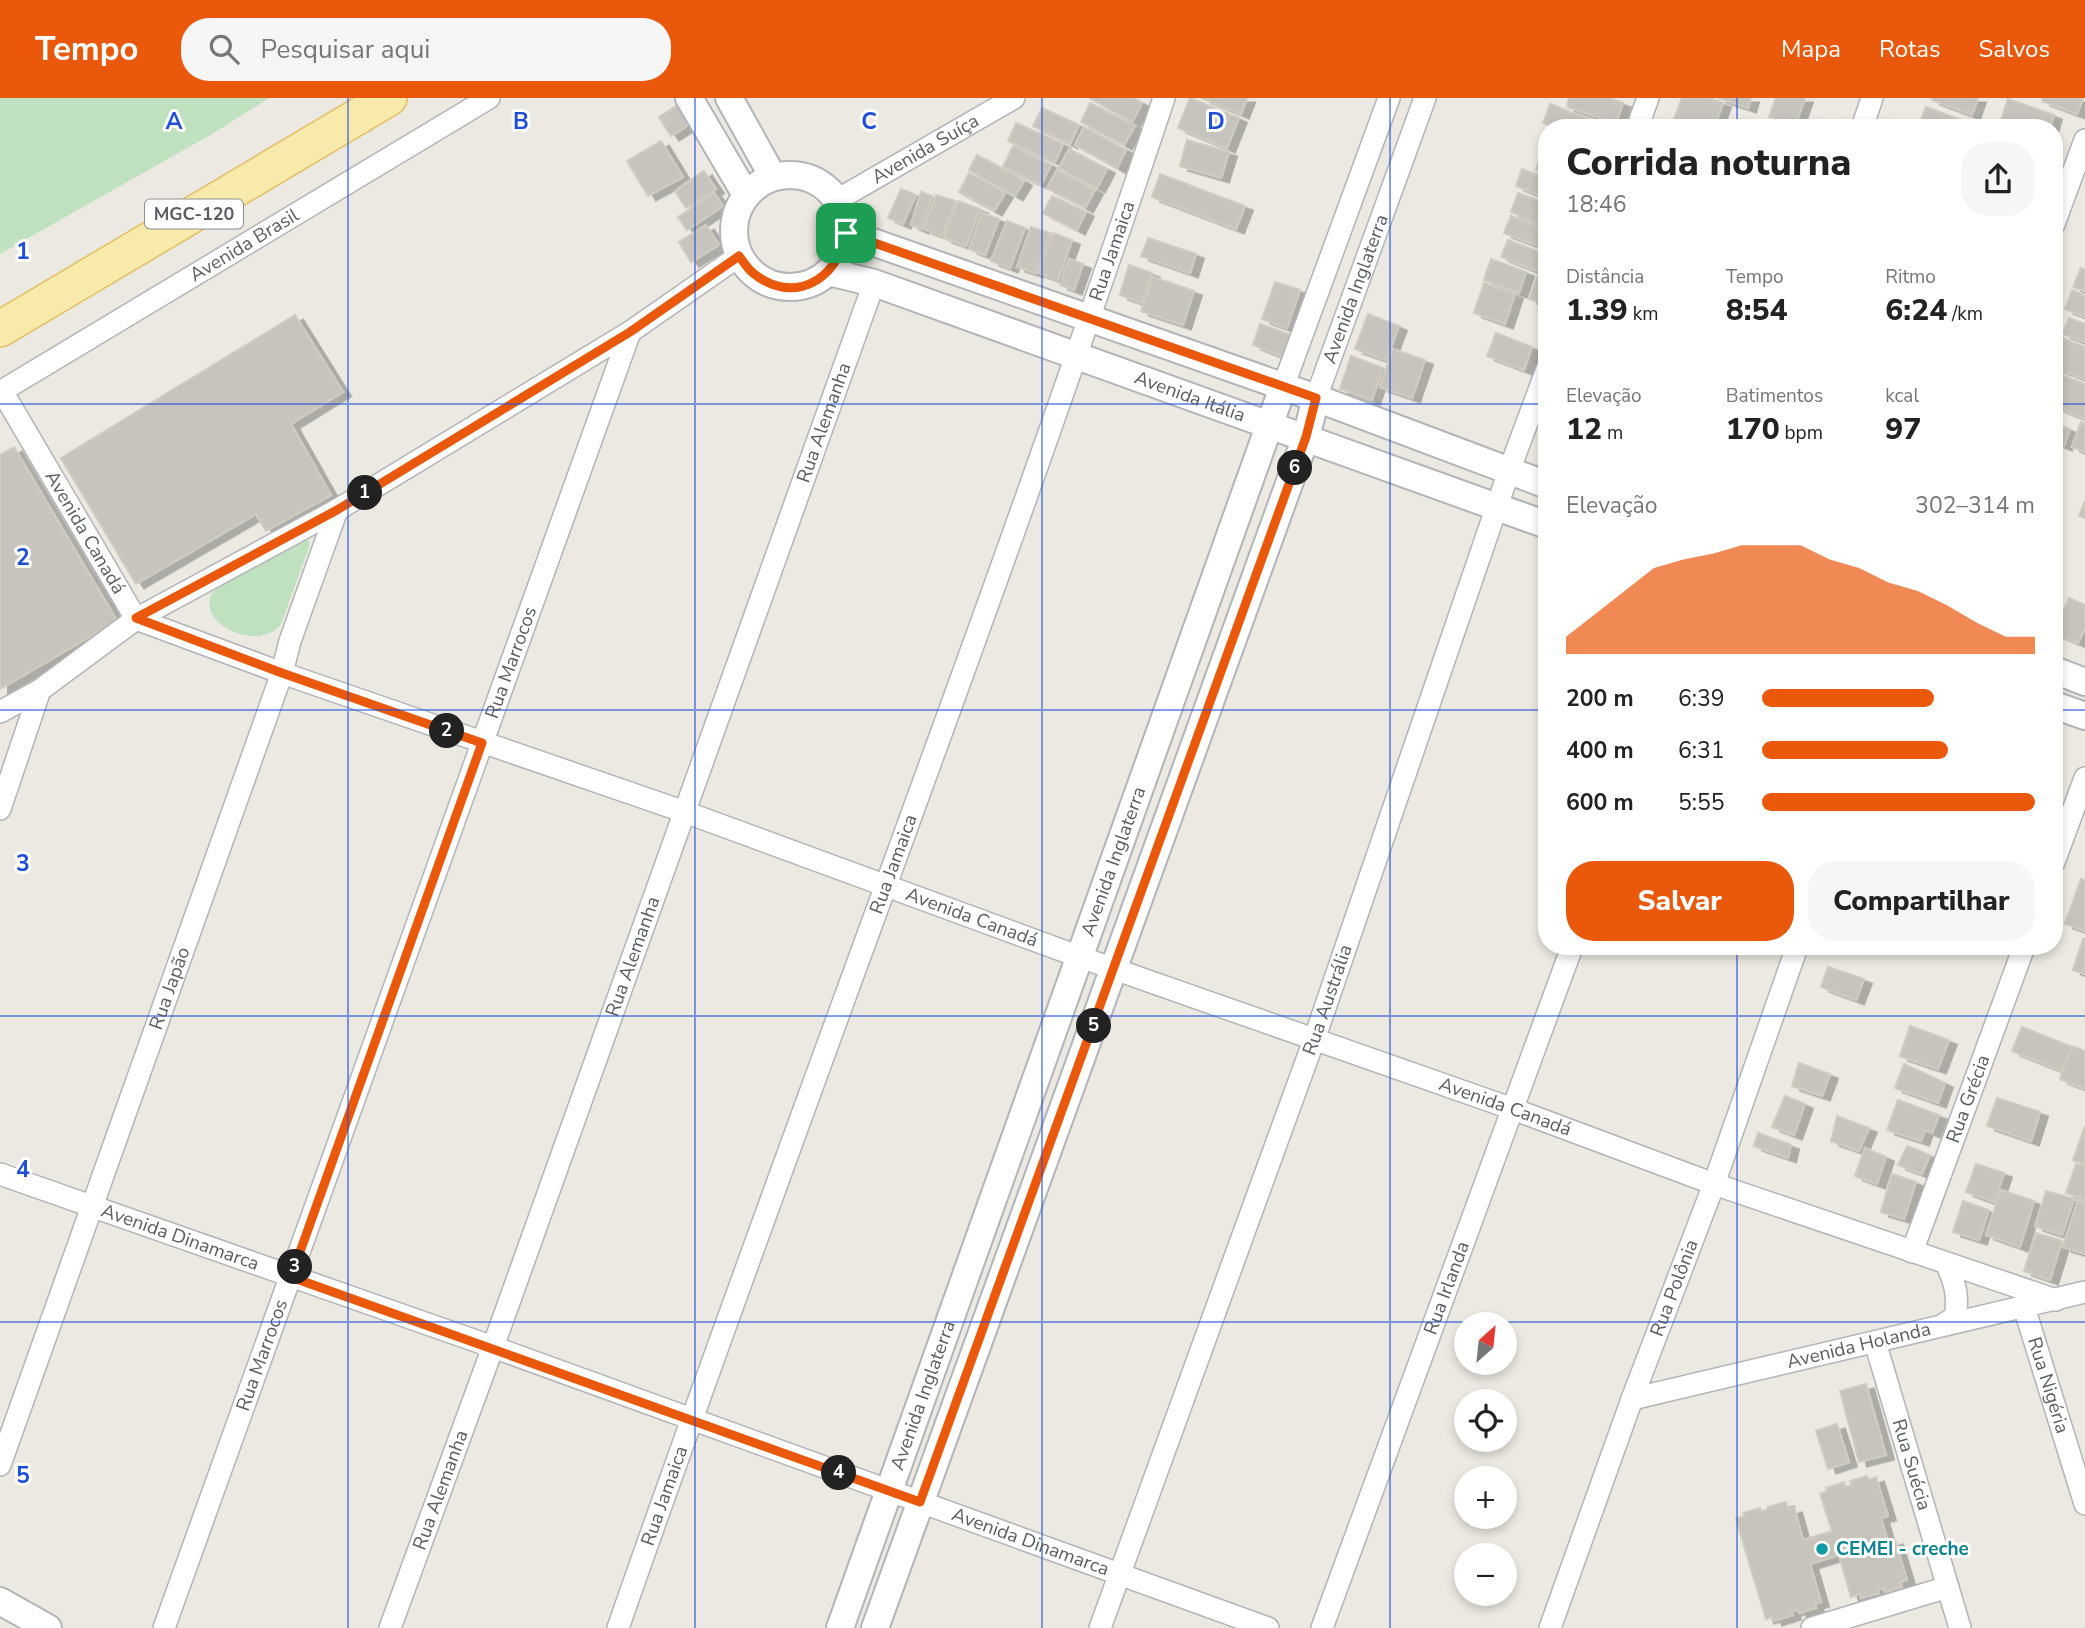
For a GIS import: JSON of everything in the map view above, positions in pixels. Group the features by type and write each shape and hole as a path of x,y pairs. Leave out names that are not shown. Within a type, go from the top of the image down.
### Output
{"main road":[{"name":"MGC-120","path":"0,329 389,98"}],"street":[{"name":"Avenida Brasil","path":"1,391 489,98"},
{"path":"689,98 746,195"},
{"path":"729,98 773,177"},
{"name":"Avenida Suíça","path":"837,200 1014,98"},
{"name":"Rua Jamaica","path":"618,1628 691,1418 1091,317 1164,98"},
{"name":"Avenida Inglaterra","path":"840,1628 1269,425 1390,98"},
{"name":"Avenida Inglaterra","path":"875,1628 1115,969 1425,98"},
{"path":"1640,119 1648,98"},
{"path":"1865,119 1872,98"},
{"path":"2063,200 2085,140"},
{"path":"790,174 807,177 824,186 837,200 845,216 844,250 829,272 808,284 784,287 768,283 751,272 739,256 733,235 736,213 746,195 758,184 773,177 790,174"},
{"name":"Avenida Itália","path":"846,233 1091,317 1538,482"},
{"path":"0,712 40,690 136,618 337,510 630,332 739,256"},
{"name":"Avenida Itália","path":"829,272 874,284 1538,521"},
{"name":"Rua Alemanha","path":"390,1628 874,284"},
{"name":"Rua Marrocos","path":"164,1628 630,332"},
{"name":"Avenida Canadá","path":"1,391 136,618 282,673 685,813 1080,957 1513,1109 1714,1184 2056,1300"},
{"name":"Rua Austrália","path":"1100,1628 1314,1040 1538,393"},
{"name":"Rua Japão","path":"0,1465 282,673 290,641 337,510"},
{"path":"2063,673 2085,681"},
{"path":"0,809 40,690"},
{"path":"2063,708 2085,716"},
{"path":"2063,838 2085,778"},
{"name":"Rua Irlanda","path":"1322,1628 1569,955"},
{"name":"Rua Polônia","path":"1550,1628 1632,1399 1714,1184 1794,955"},
{"name":"Rua Grécia","path":"1912,1252 2021,955"},
{"name":"Avenida Dinamarca","path":"0,1174 493,1347 1268,1628"},
{"path":"1944,1324 1955,1317 1958,1300 1947,1265"},
{"name":"Avenida Holanda","path":"1632,1399 2085,1292"},
{"name":"Rua Nigéria","path":"2024,1307 2085,1504"},
{"name":"Rua Suécia","path":"1875,1342 1960,1628"},
{"path":"1812,1628 1948,1587"},
{"path":"0,1601 48,1628"}],"green space":[{"path":"0,98 269,98 212,134 0,254"},
{"path":"303,538 309,541 309,547 281,624 270,633 257,636 243,635 218,622 211,612 209,601 215,589"}],"building":[{"path":"1090,98 1133,98 1142,103 1132,122"},
{"path":"1190,98 1239,118 1227,148 1178,128"},
{"path":"1202,98 1247,98 1241,114"},
{"path":"1569,98 1608,98 1623,103 1617,119 1604,119 1567,107"},
{"path":"1682,98 1709,98 1723,103 1717,119 1674,119"},
{"path":"1718,98 1751,98 1748,108"},
{"path":"1776,98 1805,98 1798,119 1769,117"},
{"path":"1932,98 1978,98 1972,115"},
{"path":"2043,98 2083,98 2077,114 2042,101"},
{"path":"2008,99 2054,115 2053,119 2001,119"},
{"path":"1090,103 1135,126 1124,145 1081,122"},
{"path":"1550,104 1589,119 1544,119"},
{"path":"678,105 690,124 671,136 659,117"},
{"path":"1926,107 1959,119 1921,119"},
{"path":"1042,108 1079,125 1070,144 1033,126"},
{"path":"1016,123 1063,144 1055,162 1008,141"},
{"path":"1084,127 1126,150 1117,168 1075,145"},
{"path":"1187,140 1229,152 1221,178 1180,166"},
{"path":"661,141 683,177 648,196 627,161"},
{"path":"1013,146 1051,165 1041,185 1003,167"},
{"path":"1069,149 1107,169 1097,188 1059,168"},
{"path":"977,155 1024,181 1015,196 969,170"},
{"path":"1522,169 1538,175 1538,195 1516,186"},
{"path":"1057,170 1095,190 1085,208 1047,188"},
{"path":"704,171 716,189 686,208 675,191"},
{"path":"969,173 1005,193 994,211 959,192"},
{"path":"1160,174 1245,206 1236,229 1152,197"},
{"path":"901,189 916,195 903,224 888,218"},
{"path":"921,192 932,196 921,229 911,225"},
{"path":"714,193 723,206 687,230 678,217"},
{"path":"1518,193 1538,201 1538,222 1511,212"},
{"path":"936,195 955,201 942,236 924,229"},
{"path":"1052,196 1086,212 1077,230 1043,213"},
{"path":"958,201 980,209 966,246 944,238"},
{"path":"982,213 999,219 985,255 969,249"},
{"path":"1511,216 1538,226 1538,246 1504,233"},
{"path":"1007,221 1025,228 1010,268 991,261"},
{"path":"706,225 719,245 691,262 679,242"},
{"path":"1031,227 1050,233 1036,273 1017,267"},
{"path":"1053,233 1072,240 1058,280 1039,273"},
{"path":"1148,238 1196,254 1190,273 1141,256"},
{"path":"1508,240 1538,252 1538,271 1501,257"},
{"path":"1069,259 1083,264 1074,290 1060,285"},
{"path":"1491,259 1526,272 1519,293 1484,280"},
{"path":"1129,265 1152,273 1142,303 1120,295"},
{"path":"2081,268 2085,270 2085,291 2073,287"},
{"path":"1538,275 1538,302 1529,299"},
{"path":"1153,277 1194,291 1183,325 1141,311"},
{"path":"1275,282 1300,290 1287,328 1262,319"},
{"path":"1484,283 1515,294 1505,324 1474,313"},
{"path":"2072,290 2085,296 2085,317 2065,309"},
{"path":"1368,314 1399,326 1386,360 1355,349"},
{"path":"295,315 343,392 291,424 331,495 266,531 256,514 136,584 61,458"},
{"path":"2069,318 2085,324 2085,342 2063,334"},
{"path":"1260,324 1294,336 1287,358 1253,345"},
{"path":"1496,333 1532,347 1524,370 1487,356"},
{"path":"2063,338 2085,347 2085,379 2063,370"},
{"path":"1393,349 1425,360 1412,398 1380,387"},
{"path":"1351,356 1383,368 1372,400 1340,389"},
{"path":"2063,375 2085,384 2085,419 2063,410"},
{"path":"2081,422 2085,424 2085,452 2072,447"},
{"path":"2063,426 2070,429 2063,446"},
{"path":"14,447 117,621 0,689 0,455"},
{"path":"2085,501 2085,518 2079,516"},
{"path":"2069,598 2085,605 2085,628 2078,643 2063,637 2063,612"},
{"path":"2081,879 2085,880 2085,931 2065,924"},
{"path":"2085,939 2085,974 2073,970"},
{"path":"1828,967 1864,979 1856,1000 1821,987"},
{"path":"1910,1026 1949,1040 1938,1069 1900,1056"},
{"path":"2022,1027 2072,1047 2062,1071 2012,1051"},
{"path":"2072,1046 2085,1051 2085,1089 2060,1079"},
{"path":"1799,1063 1830,1074 1822,1096 1792,1086"},
{"path":"1904,1064 1945,1083 1938,1103 1895,1088"},
{"path":"1785,1096 1805,1104 1794,1135 1772,1127"},
{"path":"1997,1098 2040,1112 2031,1141 1987,1126"},
{"path":"1898,1100 1939,1115 1932,1133 1925,1130 1921,1141 1887,1130"},
{"path":"1837,1116 1869,1128 1859,1151 1831,1141"},
{"path":"2085,1126 2085,1164 2073,1160"},
{"path":"1758,1133 1791,1145 1788,1158 1754,1146"},
{"path":"1907,1146 1930,1155 1922,1174 1898,1165"},
{"path":"1865,1148 1886,1157 1877,1184 1855,1176"},
{"path":"1976,1164 2004,1173 1994,1202 1966,1192"},
{"path":"2076,1164 2085,1167 2085,1199 2066,1193"},
{"path":"1892,1174 1916,1182 1904,1219 1881,1212"},
{"path":"2001,1190 2034,1201 2020,1247 1986,1235"},
{"path":"2046,1191 2074,1199 2062,1235 2035,1226"},
{"path":"2078,1200 2085,1202 2085,1254 2063,1247"},
{"path":"1963,1201 1989,1210 1979,1240 1953,1232"},
{"path":"2036,1233 2062,1241 2050,1280 2024,1271"},
{"path":"1866,1384 1886,1455 1859,1462 1840,1391"},
{"path":"1837,1424 1849,1462 1828,1469 1816,1431"},
{"name":"CEMEI - creche","path":"1867,1476 1868,1480 1876,1477 1888,1516 1881,1518 1888,1542 1895,1540 1907,1580 1900,1582 1902,1587 1885,1592 1884,1588 1879,1589 1879,1593 1861,1598 1860,1594 1851,1597 1839,1555 1810,1564 1821,1602 1815,1604 1816,1608 1799,1613 1798,1610 1792,1611 1793,1615 1774,1621 1773,1617 1766,1619 1736,1519 1745,1516 1743,1513 1760,1508 1761,1512 1786,1502 1788,1510 1794,1508 1803,1540 1832,1531 1820,1494 1827,1491 1826,1488 1844,1482 1845,1487 1852,1485 1850,1481"}],"place":[{"name":"CEMEI - creche","path":"1822,1549"}],"route":[{"path":"846,233 1316,398 1306,437 920,1502 493,1347 291,1277 482,743 282,673 136,618 337,510 630,332 739,256 751,272 768,283 784,287 800,286 816,281 829,272 844,250 846,233"}]}
